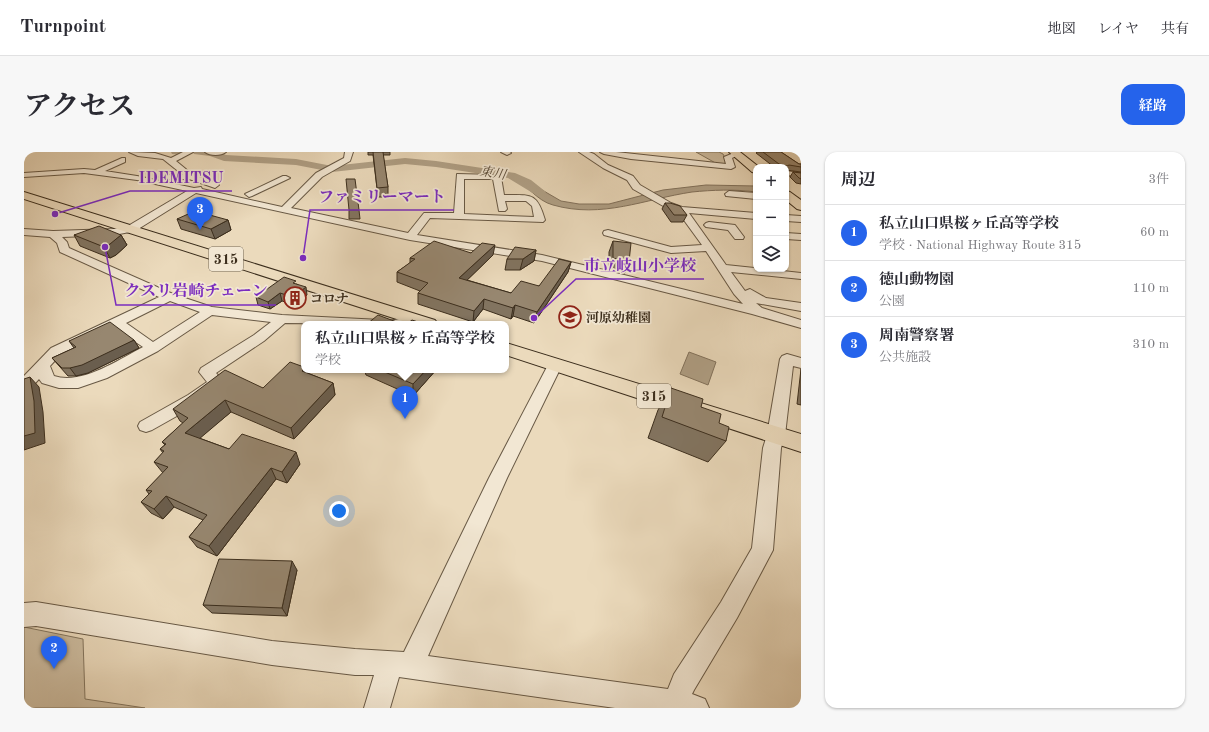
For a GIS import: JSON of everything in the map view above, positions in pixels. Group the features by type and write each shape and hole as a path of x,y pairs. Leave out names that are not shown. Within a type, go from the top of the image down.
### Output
{"highway":[{"path":"738,153 756,164"},
{"path":"738,153 753,167"},
{"path":"789,191 797,203"},
{"name":"315","path":"24,195 420,321"},
{"path":"789,196 797,203"},
{"name":"315","path":"509,350 801,444"}],"street":[{"path":"133,152 138,154 161,156 172,160 190,177"},
{"path":"209,152 222,152"},
{"path":"285,209 323,172 347,159 349,152"},
{"path":"583,152 592,155 600,161 602,165 623,174 635,184 636,187 668,205 681,210 727,215 753,216"},
{"path":"604,152 630,157 731,167 728,157 738,153"},
{"path":"172,160 187,153"},
{"path":"699,155 718,166"},
{"path":"97,172 122,160"},
{"path":"24,175 97,172 137,178 410,236 542,258 757,311 801,324"},
{"path":"789,173 801,175"},
{"path":"24,183 36,174"},
{"path":"459,216 460,176 497,177 503,218"},
{"path":"137,178 190,177 249,194 285,209"},
{"path":"249,194 286,178"},
{"path":"24,232 53,234 114,232 131,229 177,200 208,183"},
{"path":"729,194 753,196"},
{"path":"410,236 427,215 540,220 536,205 528,198 500,198"},
{"path":"681,210 693,224 724,268 738,291 757,311"},
{"path":"727,215 749,224"},
{"path":"789,218 801,219"},
{"path":"693,224 731,227 739,237"},
{"path":"608,233 671,250 709,248"},
{"path":"53,234 62,242 64,250 170,297 210,311 282,319 322,321"},
{"path":"789,236 801,237"},
{"path":"724,268 801,276"},
{"path":"738,291 750,293 762,301 801,307"},
{"path":"24,386 56,351 170,297"},
{"path":"43,366 47,379 59,383 78,383 102,374 153,348 210,311"},
{"path":"406,321 411,318"},
{"path":"146,426 194,399 217,383 206,372 259,338 282,319"},
{"path":"117,323 153,348"},
{"path":"685,707 678,697 683,683 730,610 762,550 772,448 776,435 787,359 801,364"},
{"path":"377,708 498,478 555,365"},
{"path":"24,615 36,614 272,653 355,662 400,664 685,707"}],"shaded area":[{"path":"696,152 719,152 723,154 730,167 719,165"},
{"path":"511,175 530,183 561,201 579,204 609,204 663,190 706,185 753,186 753,192 732,190 700,191 606,209 589,210 571,209 547,203"},
{"path":"689,352 716,362 708,385 680,374"},
{"path":"24,627 83,639 85,699 145,708 24,708"}],"building":[{"path":"373,152 383,152 388,187 377,188"},
{"path":"763,152 781,152 801,164 801,167 789,164 779,164"},
{"path":"793,172 801,173 801,179 799,178"},
{"path":"346,179 355,179 359,210 349,210"},
{"path":"665,203 680,206 687,215 674,215"},
{"path":"195,211 228,220 211,229 177,219"},
{"path":"99,226 121,235 104,247 74,235"},
{"path":"434,241 471,253 482,243 495,245 459,278 511,293 521,281 539,286 559,259 571,262 537,312 515,305 513,308 484,299 474,311 418,293 428,283 397,272 415,259 410,258"},
{"path":"613,241 631,243 629,262 613,258"},
{"path":"515,247 536,250 523,259 507,259"},
{"path":"284,277 296,281 293,283 306,287 293,297 280,293 268,302 256,297"},
{"path":"378,315 394,321 371,321"},
{"path":"110,322 134,340 82,365 70,368 62,368 52,358 76,347 69,341"},
{"path":"290,362 301,366 301,373 307,373 333,383 291,428 225,400 185,433 229,449 242,434 296,452 282,472 271,468 209,546 189,537 207,515 166,496 154,509 141,502 152,491 146,490 168,467 154,462 164,451 160,449 166,444 162,442 188,418 173,409 225,370 263,388"},
{"path":"387,373 423,373 413,384"},
{"path":"30,377 34,401 35,433 24,436 24,379"},
{"path":"671,388 703,399 701,407 721,414 719,423 729,427 726,441 662,417"},
{"path":"219,559 292,561 282,608 203,605"}],"waterway":[{"name":"東川","path":"176,152 181,152"},
{"name":"東川","path":"198,152 212,153 224,158 296,162 332,169 405,161 436,164 511,175 540,192"}],"place":[{"name":"IDEMITSU","path":"55,214"},
{"name":"周南警察署","path":"200,230"},
{"name":"クスリ岩崎チェーン","path":"105,247"},
{"name":"ファミリーマート","path":"303,258"},
{"name":"コロナ","path":"295,298"},
{"name":"河原幼稚園","path":"570,317"},
{"name":"市立岐山小学校","path":"534,318"},
{"name":"私立山口県桜ヶ丘高等学校","path":"405,419"},
{"name":"徳山動物園","path":"54,669"}]}
